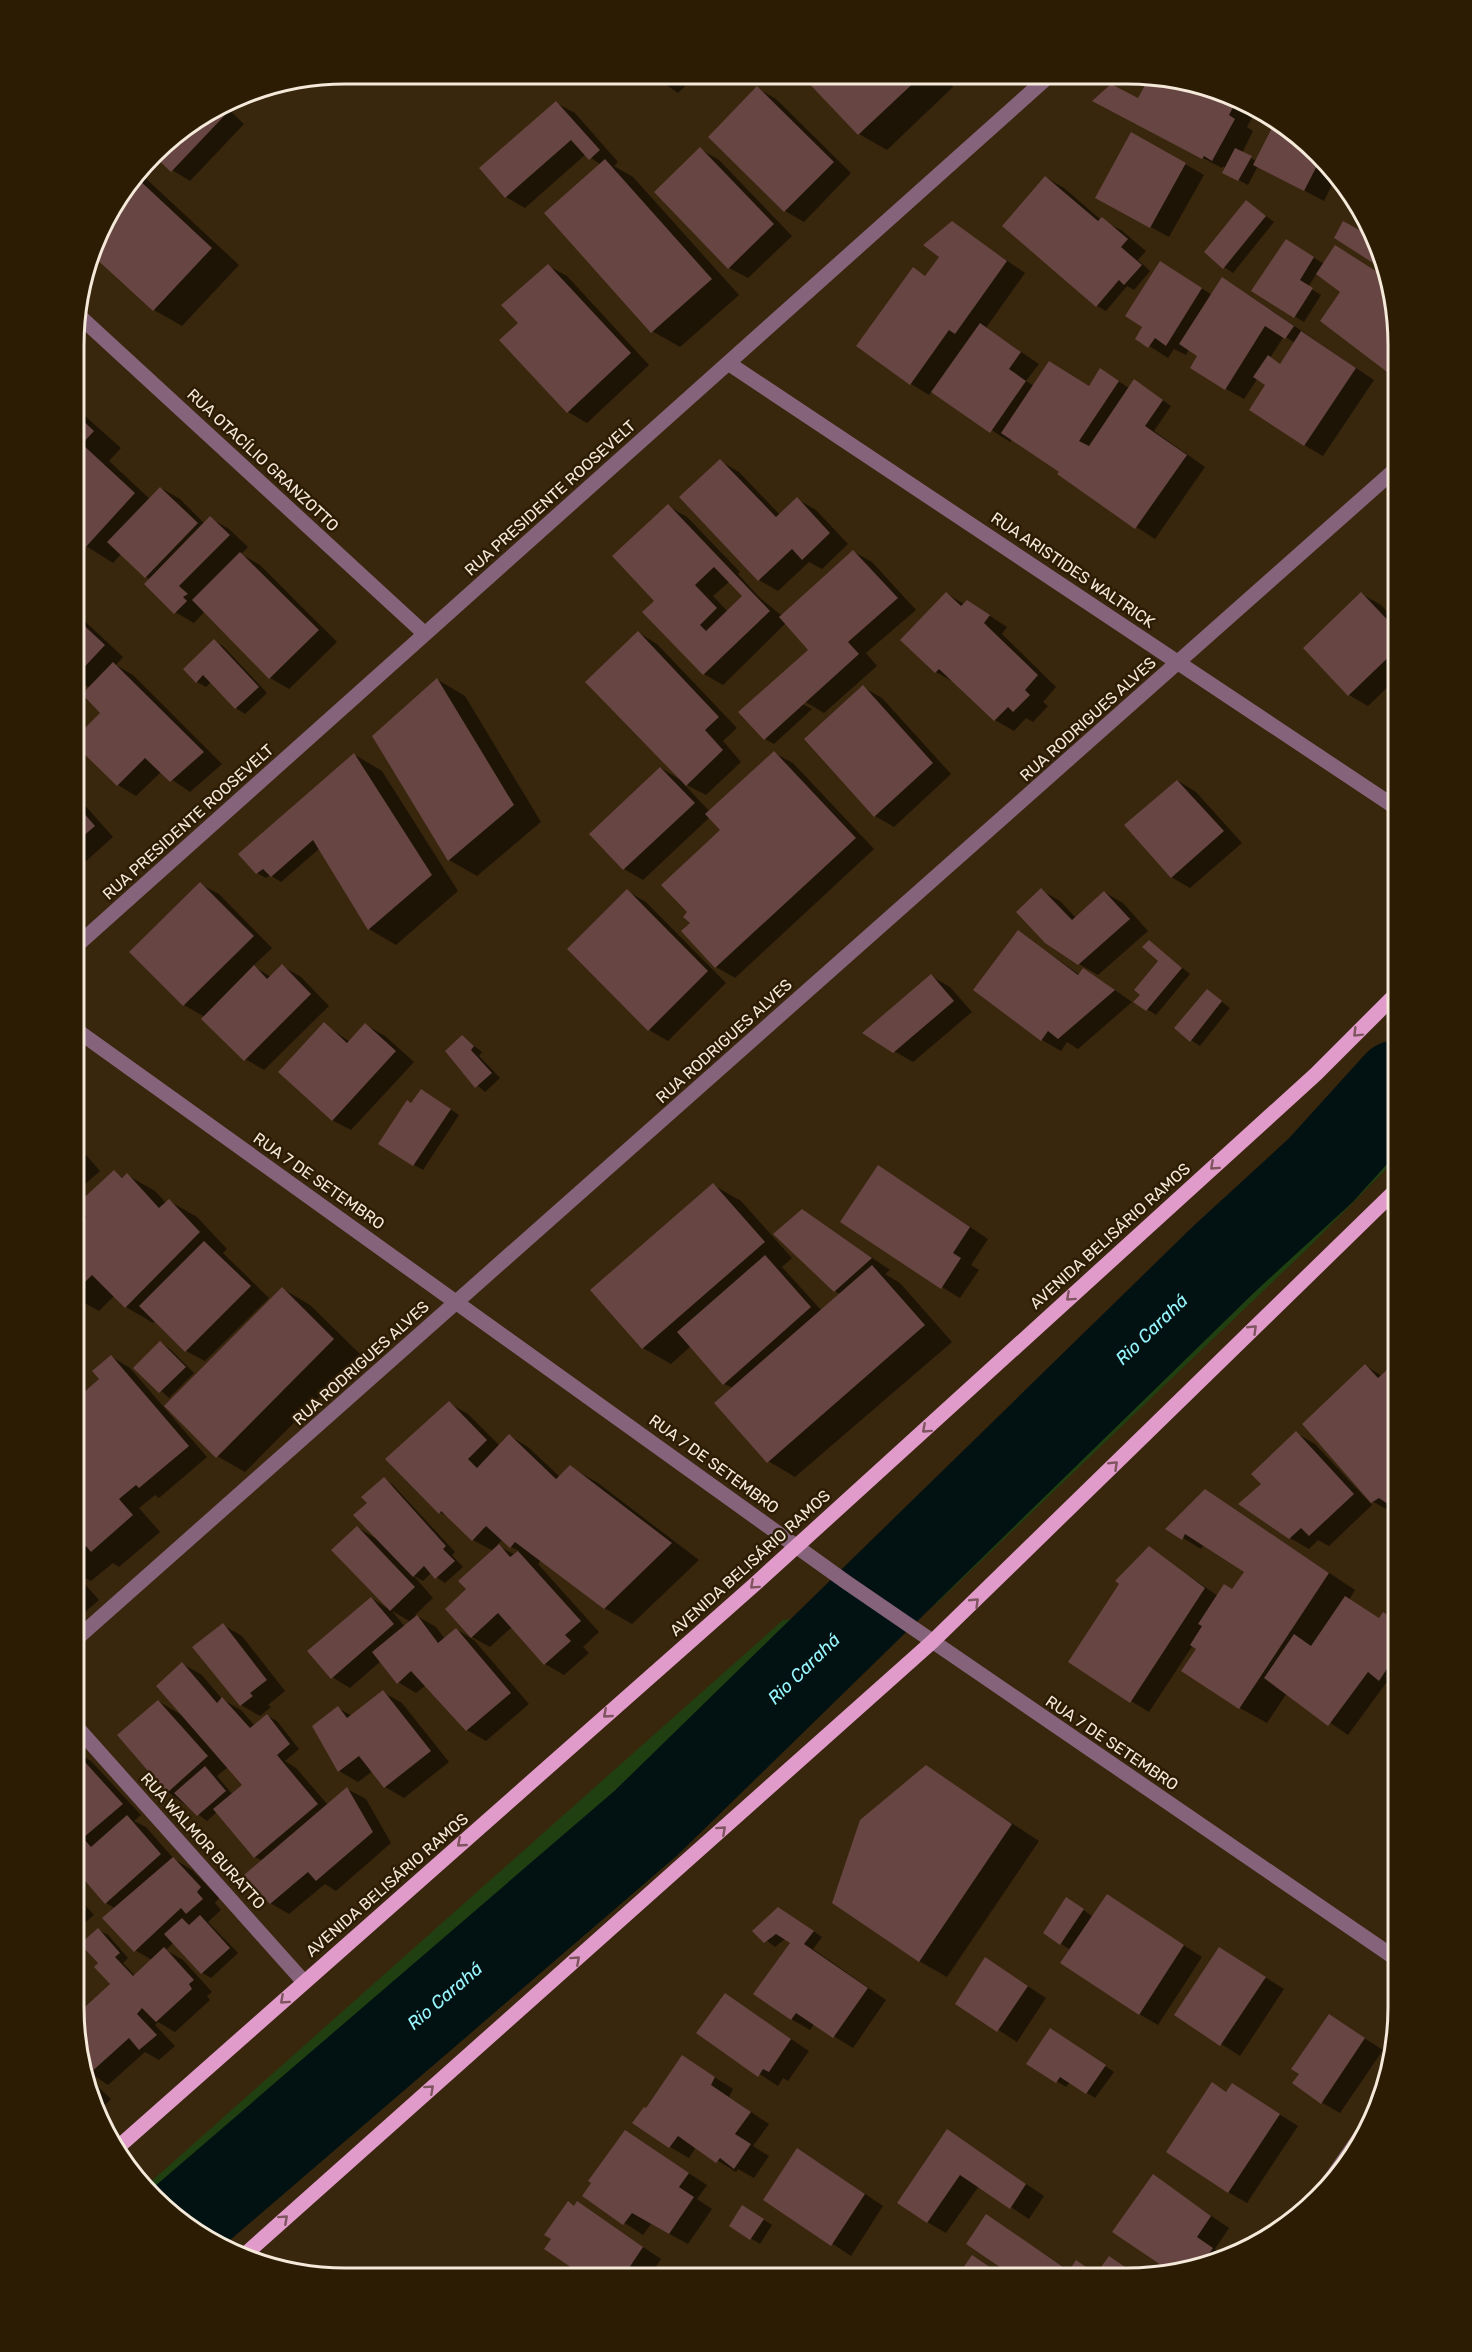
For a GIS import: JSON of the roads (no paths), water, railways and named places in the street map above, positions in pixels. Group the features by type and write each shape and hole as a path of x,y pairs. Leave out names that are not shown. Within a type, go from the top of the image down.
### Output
{"main road":[{"name":"AVENIDA BELISÁRIO RAMOS","path":"122,2143 797,1546 1316,1074 1388,1002"},
{"path":"250,2250 932,1642 1388,1198"}],"street":[{"name":"RUA PRESIDENTE ROOSEVELT","path":"84,939 1040,84"},
{"name":"RUA OTACÍLIO GRANZOTTO","path":"85,323 425,634"},
{"name":"RUA ARISTIDES WALTRICK","path":"728,363 1388,802"},
{"name":"RUA RODRIGUES ALVES","path":"84,1632 1388,476"},
{"name":"RUA 7 DE SETEMBRO","path":"84,1035 458,1301 846,1582 1388,1953"},
{"name":"RUA WALMOR BURATTO","path":"84,1735 304,1982"}],"waterway":[{"name":"Rio Carahá","path":"189,2216 646,1823 1223,1260 1321,1170 1388,1096"},
{"path":"1223,1260 1253,1282"}]}
